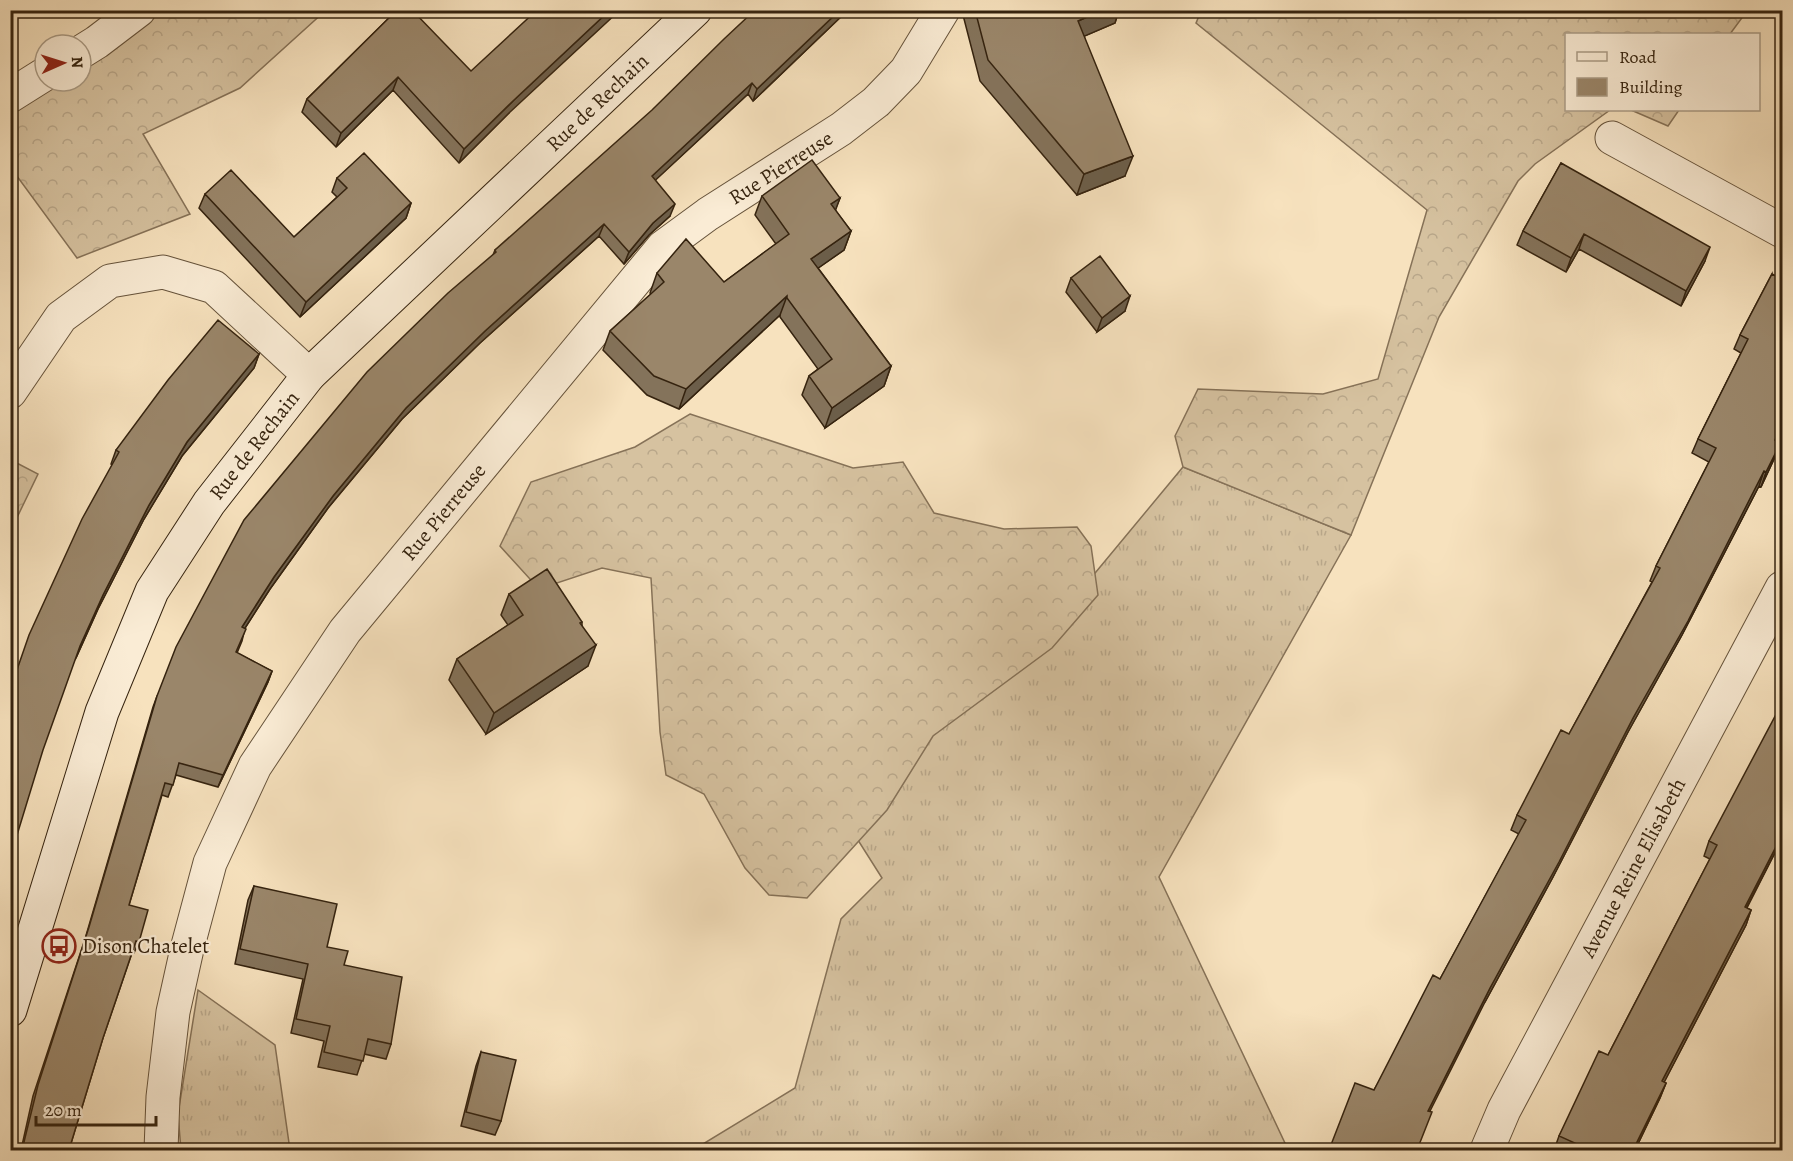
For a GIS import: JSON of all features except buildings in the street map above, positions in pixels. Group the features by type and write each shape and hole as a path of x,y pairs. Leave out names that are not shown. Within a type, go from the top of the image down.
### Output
{"street":[{"path":"93,44 138,10"},
{"name":"Rue de Rechain","path":"10,1010 102,712 152,591 209,503 309,375 695,10"},
{"name":"Rue Pierreuse","path":"161,1150 163,1097 173,1012 210,863 255,766 345,631 663,247 708,214 841,129 876,102 906,71 943,10"},
{"path":"10,96 33,82"},
{"path":"1612,138 1782,231"},
{"path":"10,392 61,317 110,281 163,272 214,287 309,375"},
{"name":"Avenue Reine Elisabeth","path":"1487,1150 1504,1110 1782,588"}],"green space":[{"path":"1201,10 1747,11 1731,33 1565,33 1565,111 1609,111 1535,164 1518,181 1439,317 1351,535 1183,467 1175,436 1198,389 1323,394 1378,379 1427,210 1196,23"},
{"path":"160,11 325,11 240,88 143,134 190,214 77,258 11,168 10,109 37,93 93,93 93,60"},
{"path":"1633,111 1678,111 1668,126"},
{"path":"690,414 853,468 903,462 934,513 1004,529 1077,527 1091,546 1098,595 1052,648 933,736 887,810 807,898 769,895 745,868 704,794 666,775 660,732 651,578 602,568 539,589 500,546 531,482 635,447"},
{"path":"11,460 38,474 11,530"},
{"path":"1183,467 1351,535 1159,877 1290,1150 693,1150 795,1088 841,919 882,878 780,717 1042,637"},
{"path":"198,990 275,1045 290,1150 181,1150 178,1114"}],"place":[{"name":"Dison Chatelet","path":"59,946"}]}
